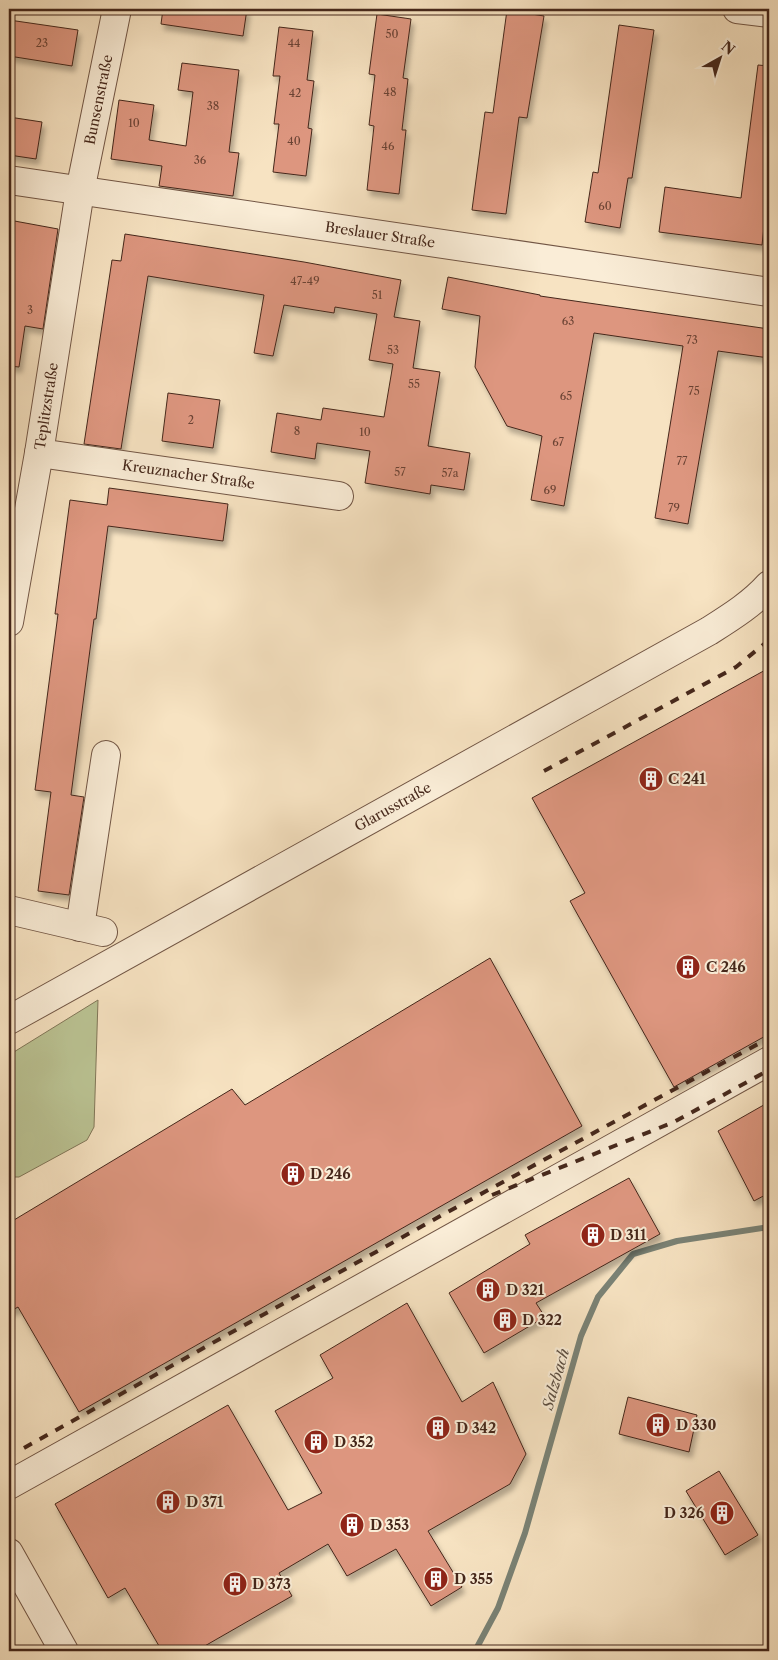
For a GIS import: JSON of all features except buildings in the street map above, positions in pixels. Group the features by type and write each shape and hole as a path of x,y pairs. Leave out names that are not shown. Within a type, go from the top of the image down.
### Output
{"street":[{"name":"Bunsenstraße","path":"80,191 117,9"},
{"path":"737,9 769,13"},
{"name":"Breslauer Straße","path":"9,180 763,293"},
{"name":"Teplitzstraße","path":"10,605 39,453 80,191"},
{"name":"Kreuznacher Straße","path":"39,453 339,496"},
{"name":"Glarusstraße","path":"9,1020 709,631 739,611 761,594 769,585"},
{"path":"9,910 91,929 106,755"},
{"path":"9,1485 769,1061"},
{"path":"9,1553 60,1649"}],"green space":[{"path":"98,1000 94,1127 87,1140 19,1177 9,1177 9,1055"}],"waterway":[{"name":"Salzbach","path":"475,1651 498,1608 525,1533 581,1336 598,1297 633,1254 677,1241 769,1227"}],"railway":[{"path":"544,771 736,667 769,640"},
{"path":"24,1448 444,1214 769,1038"},
{"path":"492,1195 674,1122 769,1070"}],"place":[{"name":"C 241","path":"651,779"},
{"name":"C 246","path":"688,967"},
{"name":"D 246","path":"293,1174"},
{"name":"D 311","path":"593,1235"},
{"name":"D 321","path":"488,1290"},
{"name":"D 322","path":"505,1320"},
{"name":"D 330","path":"658,1425"},
{"name":"D 342","path":"438,1428"},
{"name":"D 352","path":"316,1442"},
{"name":"D 371","path":"168,1502"},
{"name":"D 326","path":"722,1513"},
{"name":"D 353","path":"352,1525"},
{"name":"D 355","path":"436,1579"},
{"name":"D 373","path":"235,1584"}]}
